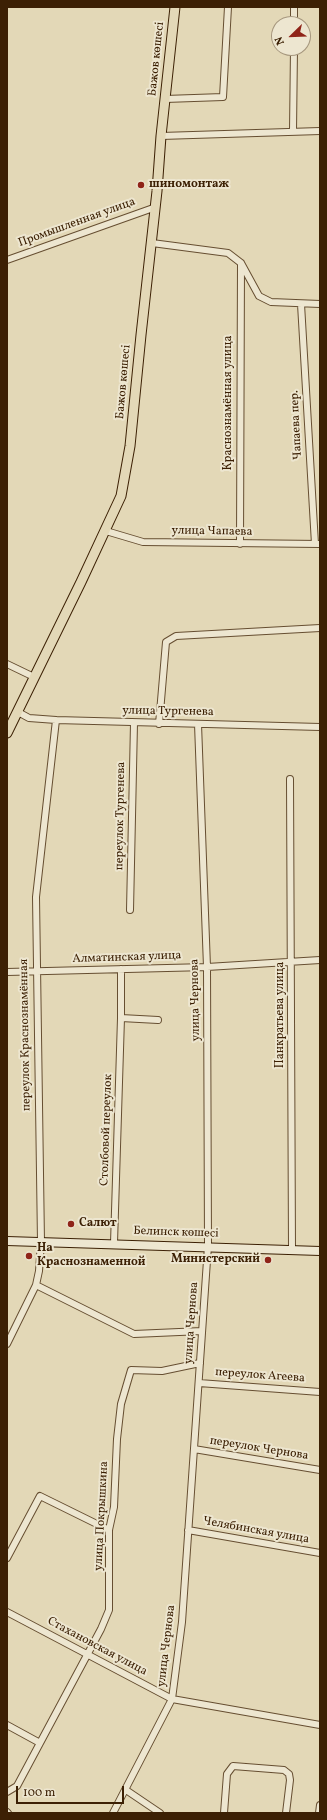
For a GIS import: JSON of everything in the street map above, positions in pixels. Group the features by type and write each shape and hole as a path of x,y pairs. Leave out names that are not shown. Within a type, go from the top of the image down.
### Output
{"main road":[{"name":"Бажов көшесі","path":"7,733 106,531 121,496 128,462 156,207 161,136 175,7"},
{"name":"Белинск көшесі","path":"7,1241 320,1250"}],"street":[{"path":"165,99 223,97 228,7"},
{"path":"293,131 294,56"},
{"path":"161,136 320,131"},
{"name":"Промышленная улица","path":"7,260 156,207"},
{"path":"152,243 228,253 241,263 259,296 271,302 320,304"},
{"name":"Краснознамённая улица","path":"240,544 241,263"},
{"name":"Чапаева пер.","path":"301,304 318,544"},
{"name":"улица Чапаева","path":"106,531 142,542 318,544"},
{"path":"159,724 166,642 176,636 320,628"},
{"path":"7,664 34,676"},
{"name":"улица Тургенева","path":"18,712 30,718 56,720 320,728"},
{"name":"переулок Краснознамённая","path":"7,1344 36,1284 42,1242 36,972 36,897 56,720"},
{"name":"переулок Тургенева","path":"130,910 134,723"},
{"name":"улица Чернова","path":"114,1813 172,1699 182,1622 208,1246 207,967 198,724"},
{"name":"Панкратьева улица","path":"290,779 292,961 292,1250"},
{"name":"Алматинская улица","path":"7,972 207,967 320,960"},
{"name":"Столбовой переулок","path":"114,1243 121,1018 121,969"},
{"path":"121,1018 158,1020"},
{"path":"36,1284 134,1334 202,1331"},
{"name":"улица Покрышкина","path":"7,1792 17,1786 86,1654 101,1629 109,1610 109,1530 114,1507 117,1439 121,1404 131,1370 162,1371 200,1363"},
{"name":"переулок Агеева","path":"199,1383 320,1392"},
{"name":"переулок Чернова","path":"194,1449 320,1470"},
{"path":"7,1558 40,1496 109,1530"},
{"name":"Челябинская улица","path":"188,1530 320,1553"},
{"name":"Стахановская улица","path":"7,1612 172,1699 320,1725"},
{"path":"7,1725 40,1743"},
{"path":"224,1813 227,1774 233,1766 284,1770 289,1774 290,1780 286,1813"},
{"path":"126,1790 160,1813"},
{"path":"319,1813 320,1806"}],"place":[{"name":"шиномонтаж","path":"141,185"},
{"name":"Салют","path":"71,1224"},
{"name":"На Краснознаменной","path":"29,1256"},
{"name":"Министерский","path":"268,1260"}]}
